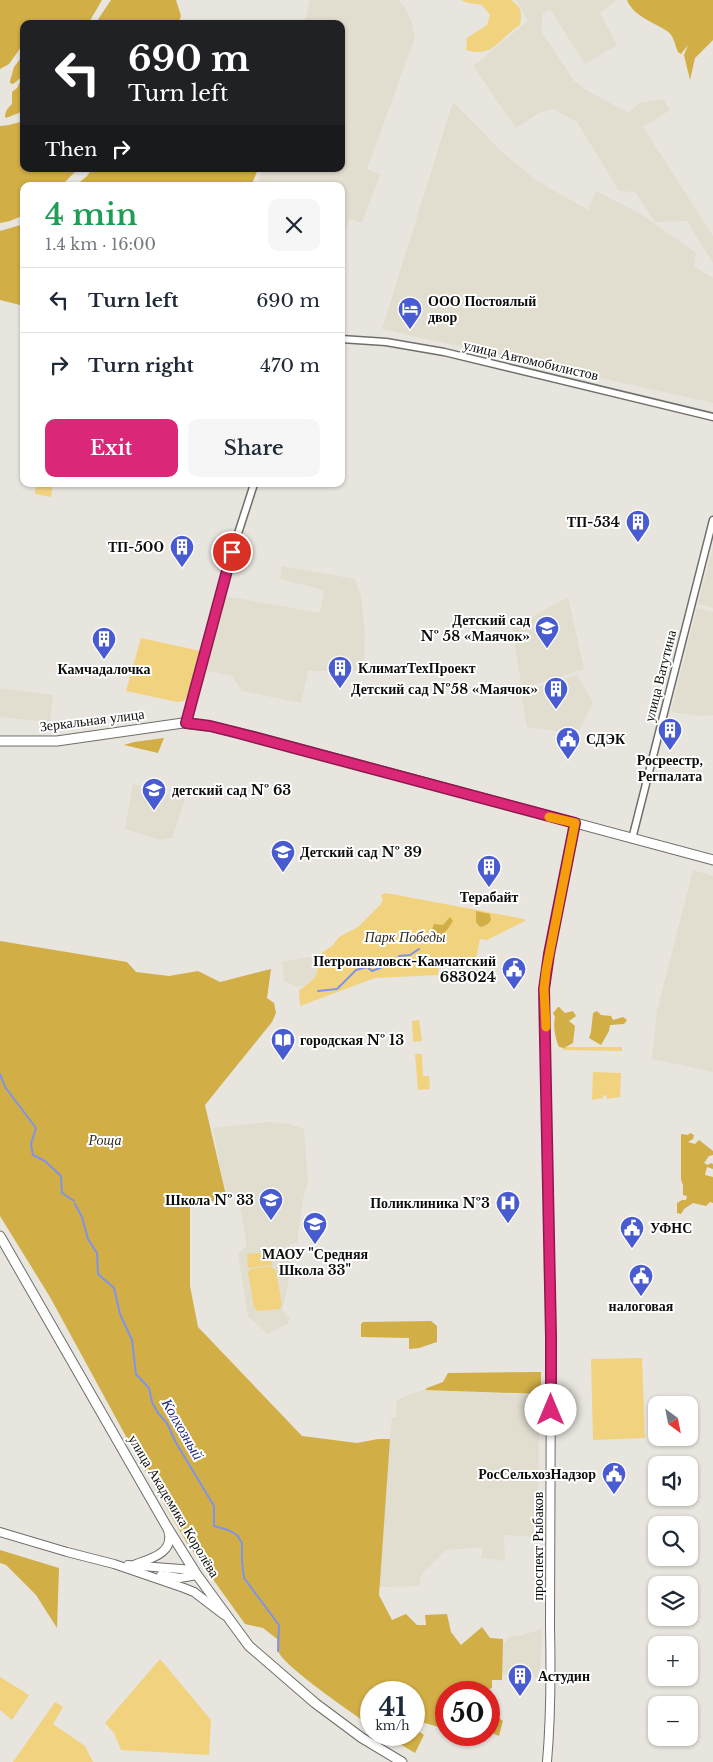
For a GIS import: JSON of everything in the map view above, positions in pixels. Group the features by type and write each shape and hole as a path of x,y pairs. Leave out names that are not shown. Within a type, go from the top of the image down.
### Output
{"main road":[{"name":"Зеркальная улица","path":"0,741 65,740 156,726 187,718 713,860"},
{"name":"проспект Рыбаков","path":"547,1762 551,1717 551,1337 544,989 549,954 575,823"},
{"name":"улица Академика Королёва","path":"0,1236 167,1527 228,1618 250,1646 309,1697 362,1738 402,1762"},
{"path":"135,1565 157,1556 166,1549 170,1535 167,1527"},
{"path":"0,1532 142,1572 194,1592 228,1618"},
{"path":"114,1564 196,1572"},
{"path":"142,1572 180,1578 196,1572"}],"street":[{"name":"улица Автомобилистов","path":"345,339 386,342 444,352 713,417"},
{"path":"187,718 224,580 253,487"},
{"name":"улица Ватутина","path":"632,839 713,520"}],"shaded area":[{"path":"310,0 398,0 404,6 412,23 415,37 367,169 380,174 362,223 349,219 345,229 345,182 258,182 262,172 345,172 345,20 305,20"},
{"path":"516,0 617,0 600,13 617,45 585,64 550,9 543,13 541,31 574,81 588,91 628,113 639,103 663,99 670,110 643,127 713,236 713,263 687,221 655,222 635,192 619,191 577,122 553,109 540,112 516,128 473,66 528,21"},
{"path":"453,102 502,152 537,181 588,210 596,191 641,214 696,253 694,266 713,278 713,403 382,329"},
{"path":"713,547 713,608 698,604"},
{"path":"282,566 355,579 361,596 365,633 364,671 308,671 301,703 242,691 232,676 203,670 225,596 320,613 324,590 280,579"},
{"name":"Детский сад № 58 «Маячок»","path":"568,597 584,669 522,689 512,628"},
{"path":"697,608 713,612 713,715 700,716 671,712"},
{"path":"577,675 593,703 577,734 527,727 521,692"},
{"path":"0,688 53,695 50,722 0,717"},
{"name":"детский сад № 63","path":"133,784 185,799 173,838 160,840 125,829"},
{"path":"693,870 713,876 713,1072 652,1059 657,1011"},
{"path":"316,957 318,968 316,977 311,982 297,987 284,981 282,962"},
{"name":"Школа № 33","path":"269,1122 289,1124 304,1129 308,1183 303,1199 297,1243 290,1244 288,1286 282,1310 290,1319 287,1324 268,1334 248,1317 238,1254 247,1246 238,1194 225,1195 213,1128"},
{"path":"425,1390 540,1395 537,1537 504,1535 505,1561 481,1558 483,1547 446,1550 421,1575 419,1586 376,1587 392,1417 396,1417 397,1400"},
{"path":"542,1629 540,1678 501,1674 503,1644 511,1636 519,1636"}],"green space":[{"path":"0,0 102,0 90,20 20,20 20,49 9,64 0,69"},
{"path":"111,0 176,0 181,16 180,20 98,20"},
{"path":"461,0 511,0 520,11 520,25 490,49 483,52 466,50 467,38 487,25 490,15 482,5"},
{"path":"627,0 713,0 713,40 695,58 690,80 684,55 688,45 681,54 678,52 669,33 639,15"},
{"path":"20,59 20,78 13,84 10,81 14,67"},
{"path":"20,82 20,113 6,118 6,111 12,104 12,92"},
{"path":"20,122 20,172 75,172 65,182 20,182 20,217 0,223 0,126"},
{"path":"90,172 257,172 253,182 80,182"},
{"path":"20,225 20,305 0,300 0,231"},
{"path":"36,487 53,487 51,497 35,494"},
{"path":"141,638 201,651 193,683 184,701 177,702 126,691"},
{"path":"164,738 158,753 124,745 134,742"},
{"name":"Парк Победы","path":"386,893 524,919 525,921 487,940 480,939 476,959 439,958 438,975 375,978 300,1006 299,990 309,983 317,973 316,957 332,946 339,937 358,927 380,905 383,900 381,895"},
{"path":"476,911 490,914 491,920 488,924 482,927 479,926 476,922"},
{"path":"450,917 453,921 447,930 441,935 434,932 432,929 434,924 443,925"},
{"name":"Роща","path":"0,941 127,962 136,972 169,976 198,971 220,982 271,969 267,998 274,1003 276,1013 272,1022 205,1105 227,1200 190,1203 190,1286 198,1327 302,1436 357,1443 390,1439 379,1595 392,1620 406,1614 417,1625 426,1625 425,1615 447,1614 451,1632 461,1645 482,1627 490,1638 503,1639 502,1680 435,1681 435,1726 425,1723 425,1681 360,1681 360,1718 292,1668 278,1651 277,1639 263,1628 245,1624 187,1543 141,1464 50,1297 0,1216"},
{"path":"558,1007 565,1013 573,1011 576,1016 569,1021 575,1026 573,1043 564,1048 559,1047 556,1040 555,1017 553,1013"},
{"path":"597,1011 601,1015 611,1016 613,1020 623,1017 627,1020 624,1024 610,1025 609,1031 601,1045 589,1038 593,1013"},
{"path":"419,1020 422,1041 413,1042 412,1021"},
{"path":"563,1047 622,1047 622,1051 563,1050"},
{"path":"415,1054 422,1054 423,1076 429,1076 430,1089 418,1090"},
{"path":"593,1072 621,1073 620,1097 607,1099 606,1095 603,1098 592,1100"},
{"path":"690,1133 694,1135 693,1139 688,1142 695,1144 699,1140 713,1151 713,1155 709,1156 704,1163 708,1165 713,1164 713,1169 707,1167 705,1175 713,1177 713,1203 710,1202 706,1206 693,1203 684,1209 681,1214 677,1213 677,1203 686,1200 687,1196 683,1195 681,1180 681,1134 688,1135"},
{"path":"271,1252 272,1265 248,1268 247,1254"},
{"path":"270,1266 276,1271 282,1306 279,1309 258,1311 254,1307 248,1272 251,1269"},
{"path":"431,1321 437,1326 437,1342 419,1348 409,1349 409,1338 361,1337 361,1324 363,1322"},
{"path":"642,1358 645,1438 593,1440 591,1359"},
{"path":"541,1372 541,1394 425,1390 443,1382 448,1373"},
{"path":"0,1550 59,1568 57,1628 36,1595 6,1565 0,1563"},
{"path":"160,1659 211,1720 209,1755 121,1750 114,1733 105,1723"},
{"path":"0,1677 29,1695 12,1720 0,1710"},
{"path":"55,1702 63,1707 53,1724 85,1746 93,1762 13,1762"},
{"path":"500,1719 503,1721 500,1732"},
{"path":"403,1746 418,1746 415,1753"}],"waterway":[{"path":"399,956 410,955 419,949"},
{"path":"318,991 337,989 356,970 367,967 372,971 385,966 390,960 395,958"},
{"name":"Колхозный","path":"0,1074 5,1087 36,1128 31,1144 33,1155 45,1161 61,1176 62,1193 74,1201"},
{"name":"Колхозный","path":"75,1204 82,1217 88,1239 97,1253 98,1274 114,1288 120,1314 132,1340 136,1374 149,1388 152,1402 158,1413 167,1423 175,1441 214,1506 214,1526 237,1535 242,1543 244,1578 279,1625 278,1651"}],"slow traffic":[{"path":"546,1027 544,989 546,971 575,823 549,817"}],"place":[{"name":"ООО Постоялый двор","path":"410,330"},
{"name":"ТП-534","path":"638,543"},
{"name":"ТП-500","path":"182,568"},
{"name":"Детский сад № 58 «Маячок»","path":"547,649"},
{"name":"Камчадалочка","path":"104,660"},
{"name":"КлиматТехПроект","path":"340,689"},
{"name":"Детский сад №58 «Маячок»","path":"556,710"},
{"name":"Росреестр, Регпалата","path":"670,751"},
{"name":"СДЭК","path":"568,760"},
{"name":"детский сад № 63","path":"154,811"},
{"name":"Детский сад № 39","path":"283,873"},
{"name":"Терабайт","path":"489,888"},
{"name":"Петропавловск-Камчатский 683024","path":"514,990"},
{"name":"городская № 13","path":"283,1061"},
{"name":"Школа № 33","path":"271,1221"},
{"name":"Поликлиника №3","path":"508,1224"},
{"name":"МАОУ \"Средняя Школа 33\"","path":"315,1245"},
{"name":"УФНС","path":"632,1249"},
{"name":"налоговая","path":"641,1297"},
{"name":"РосСельхозНадзор","path":"614,1495"},
{"name":"Астудин","path":"520,1697"}],"route":[{"path":"232,552 186,723 210,726 238,733 575,823 549,954 544,989 550,1257 551,1410"}]}
